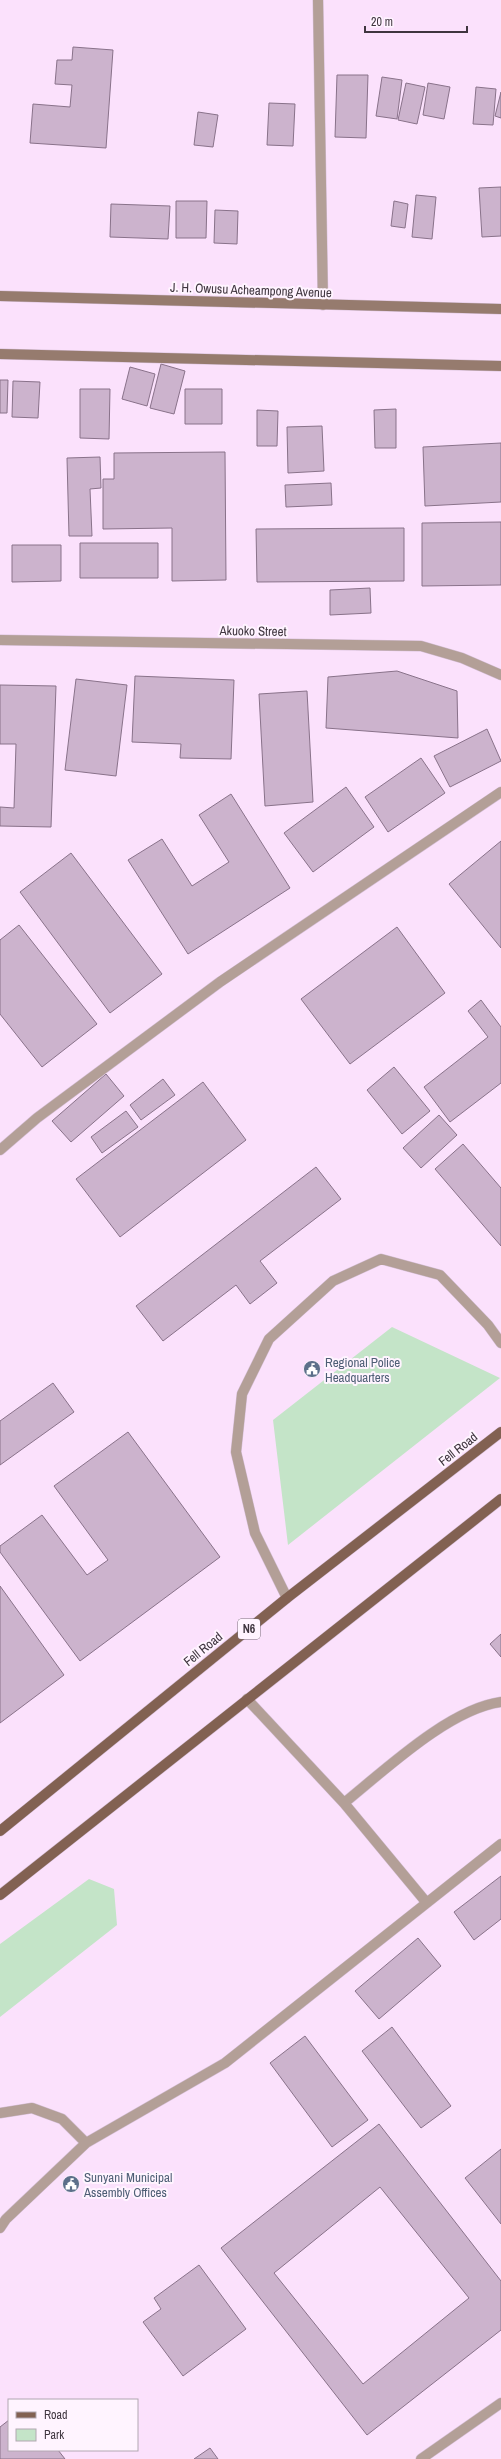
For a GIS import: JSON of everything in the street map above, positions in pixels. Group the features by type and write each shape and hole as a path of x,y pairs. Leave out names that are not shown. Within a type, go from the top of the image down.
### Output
{"main road":[{"name":"Fell Road","path":"0,1831 287,1598 501,1432"},
{"path":"0,1895 501,1499"}],"street":[{"path":"318,0 323,305"},
{"name":"J. H. Owusu Acheampong Avenue","path":"0,296 501,309"},
{"path":"0,354 501,366"},
{"name":"Akuoko Street","path":"0,640 421,646 462,658 501,675"},
{"path":"0,1150 37,1118 220,982 501,792"},
{"path":"287,1598 255,1533 236,1452 242,1394 269,1339 333,1280 381,1259 440,1275 488,1324 501,1343"},
{"path":"247,1699 344,1803 426,1902"},
{"path":"344,1803 448,1722 493,1703 501,1702"},
{"path":"0,2228 6,2218 86,2143 225,2063 501,1844"},
{"path":"0,2113 32,2108 62,2119 86,2143"},
{"path":"421,2459 501,2403"}],"green space":[{"path":"392,1327 500,1378 288,1545 273,1420"},
{"path":"89,1879 114,1889 117,1925 0,2017 0,1944"}],"building":[{"path":"73,47 113,50 106,148 30,143 33,104 70,107 72,85 55,84 57,60 72,60"},
{"path":"337,75 368,75 366,138 335,137"},
{"path":"382,77 402,80 397,119 376,116"},
{"path":"406,83 425,87 417,124 398,120"},
{"path":"428,83 450,87 444,119 423,115"},
{"path":"476,87 496,89 493,125 473,124"},
{"path":"501,92 501,118 495,116"},
{"path":"269,103 295,104 293,146 267,145"},
{"path":"198,112 218,115 213,147 194,145"},
{"path":"501,187 501,236 482,237 479,188"},
{"path":"416,195 436,197 432,239 412,237"},
{"path":"176,201 207,201 206,238 176,238"},
{"path":"394,201 408,204 405,228 391,226"},
{"path":"111,204 170,206 168,239 110,237"},
{"path":"215,210 238,211 237,244 214,243"},
{"path":"161,364 185,371 174,414 150,408"},
{"path":"130,367 155,374 147,406 122,399"},
{"path":"0,380 8,380 7,413 0,413"},
{"path":"13,381 40,382 38,418 12,417"},
{"path":"80,389 110,389 109,439 80,438"},
{"path":"185,389 222,389 222,424 185,424"},
{"path":"396,409 396,448 375,448 374,410"},
{"path":"257,410 278,411 277,446 257,446"},
{"path":"322,426 324,471 288,473 287,427"},
{"path":"501,443 501,502 425,506 423,447"},
{"path":"225,452 226,580 172,581 172,528 103,529 103,479 114,479 114,453"},
{"path":"100,457 101,488 90,489 92,536 69,536 67,458"},
{"path":"331,483 332,505 286,507 285,485"},
{"path":"501,522 501,585 422,586 422,523"},
{"path":"404,528 404,581 257,582 256,529"},
{"path":"80,543 158,543 158,578 80,578"},
{"path":"12,545 61,545 61,581 12,582"},
{"path":"370,588 371,613 330,615 330,590"},
{"path":"397,671 457,691 458,738 326,728 328,677"},
{"path":"135,676 234,680 231,759 180,758 181,744 132,742"},
{"path":"76,679 127,685 116,776 65,770"},
{"path":"0,685 56,686 51,827 0,826 0,807 14,808 16,744 0,744"},
{"path":"307,691 313,802 265,806 259,694"},
{"path":"487,729 501,761 450,787 434,756"},
{"path":"421,758 445,793 388,832 365,797"},
{"path":"346,787 374,827 313,872 284,833"},
{"path":"231,794 290,888 188,954 128,860 162,839 192,886 229,862 199,815"},
{"path":"501,841 501,948 449,884"},
{"path":"71,853 162,974 110,1013 20,892"},
{"path":"19,925 97,1024 42,1067 0,1014 0,940"},
{"path":"397,927 445,993 350,1064 301,999"},
{"path":"481,1000 501,1027 501,1083 450,1122 424,1087 488,1037 468,1011"},
{"path":"394,1067 430,1111 402,1134 367,1090"},
{"path":"106,1074 124,1096 71,1142 52,1121"},
{"path":"163,1079 175,1095 141,1120 130,1105"},
{"path":"203,1082 246,1140 120,1237 76,1179"},
{"path":"126,1111 138,1127 102,1153 91,1137"},
{"path":"439,1115 457,1135 421,1168 403,1148"},
{"path":"463,1144 501,1188 501,1246 435,1169"},
{"path":"316,1167 341,1199 260,1261 277,1283 250,1304 236,1285 163,1341 136,1306"},
{"path":"53,1383 74,1412 0,1465 0,1421"},
{"path":"128,1432 220,1557 80,1661 0,1552 0,1546 42,1515 87,1575 108,1560 54,1486"},
{"path":"0,1586 64,1675 0,1723"},
{"path":"501,1634 501,1657 490,1644"},
{"path":"501,1876 501,1919 474,1940 454,1912"},
{"path":"418,1938 441,1966 379,2019 355,1991"},
{"path":"392,2027 451,2106 421,2128 362,2051"},
{"path":"305,2036 368,2120 332,2147 270,2063"},
{"path":"379,2124 501,2281 501,2330 367,2435 221,2248","holes":["380,2187 469,2298 363,2384 274,2273"]},
{"path":"501,2149 501,2224 465,2178"},
{"path":"199,2265 246,2329 183,2376 143,2322 161,2309 154,2298"},
{"path":"8,2421 8,2451 59,2451 65,2459 0,2459 0,2427"},
{"path":"210,2448 218,2459 194,2459"}],"place":[{"name":"Regional Police Headquarters","path":"312,1369"},
{"name":"Sunyani Municipal Assembly Offices","path":"71,2184"}]}
